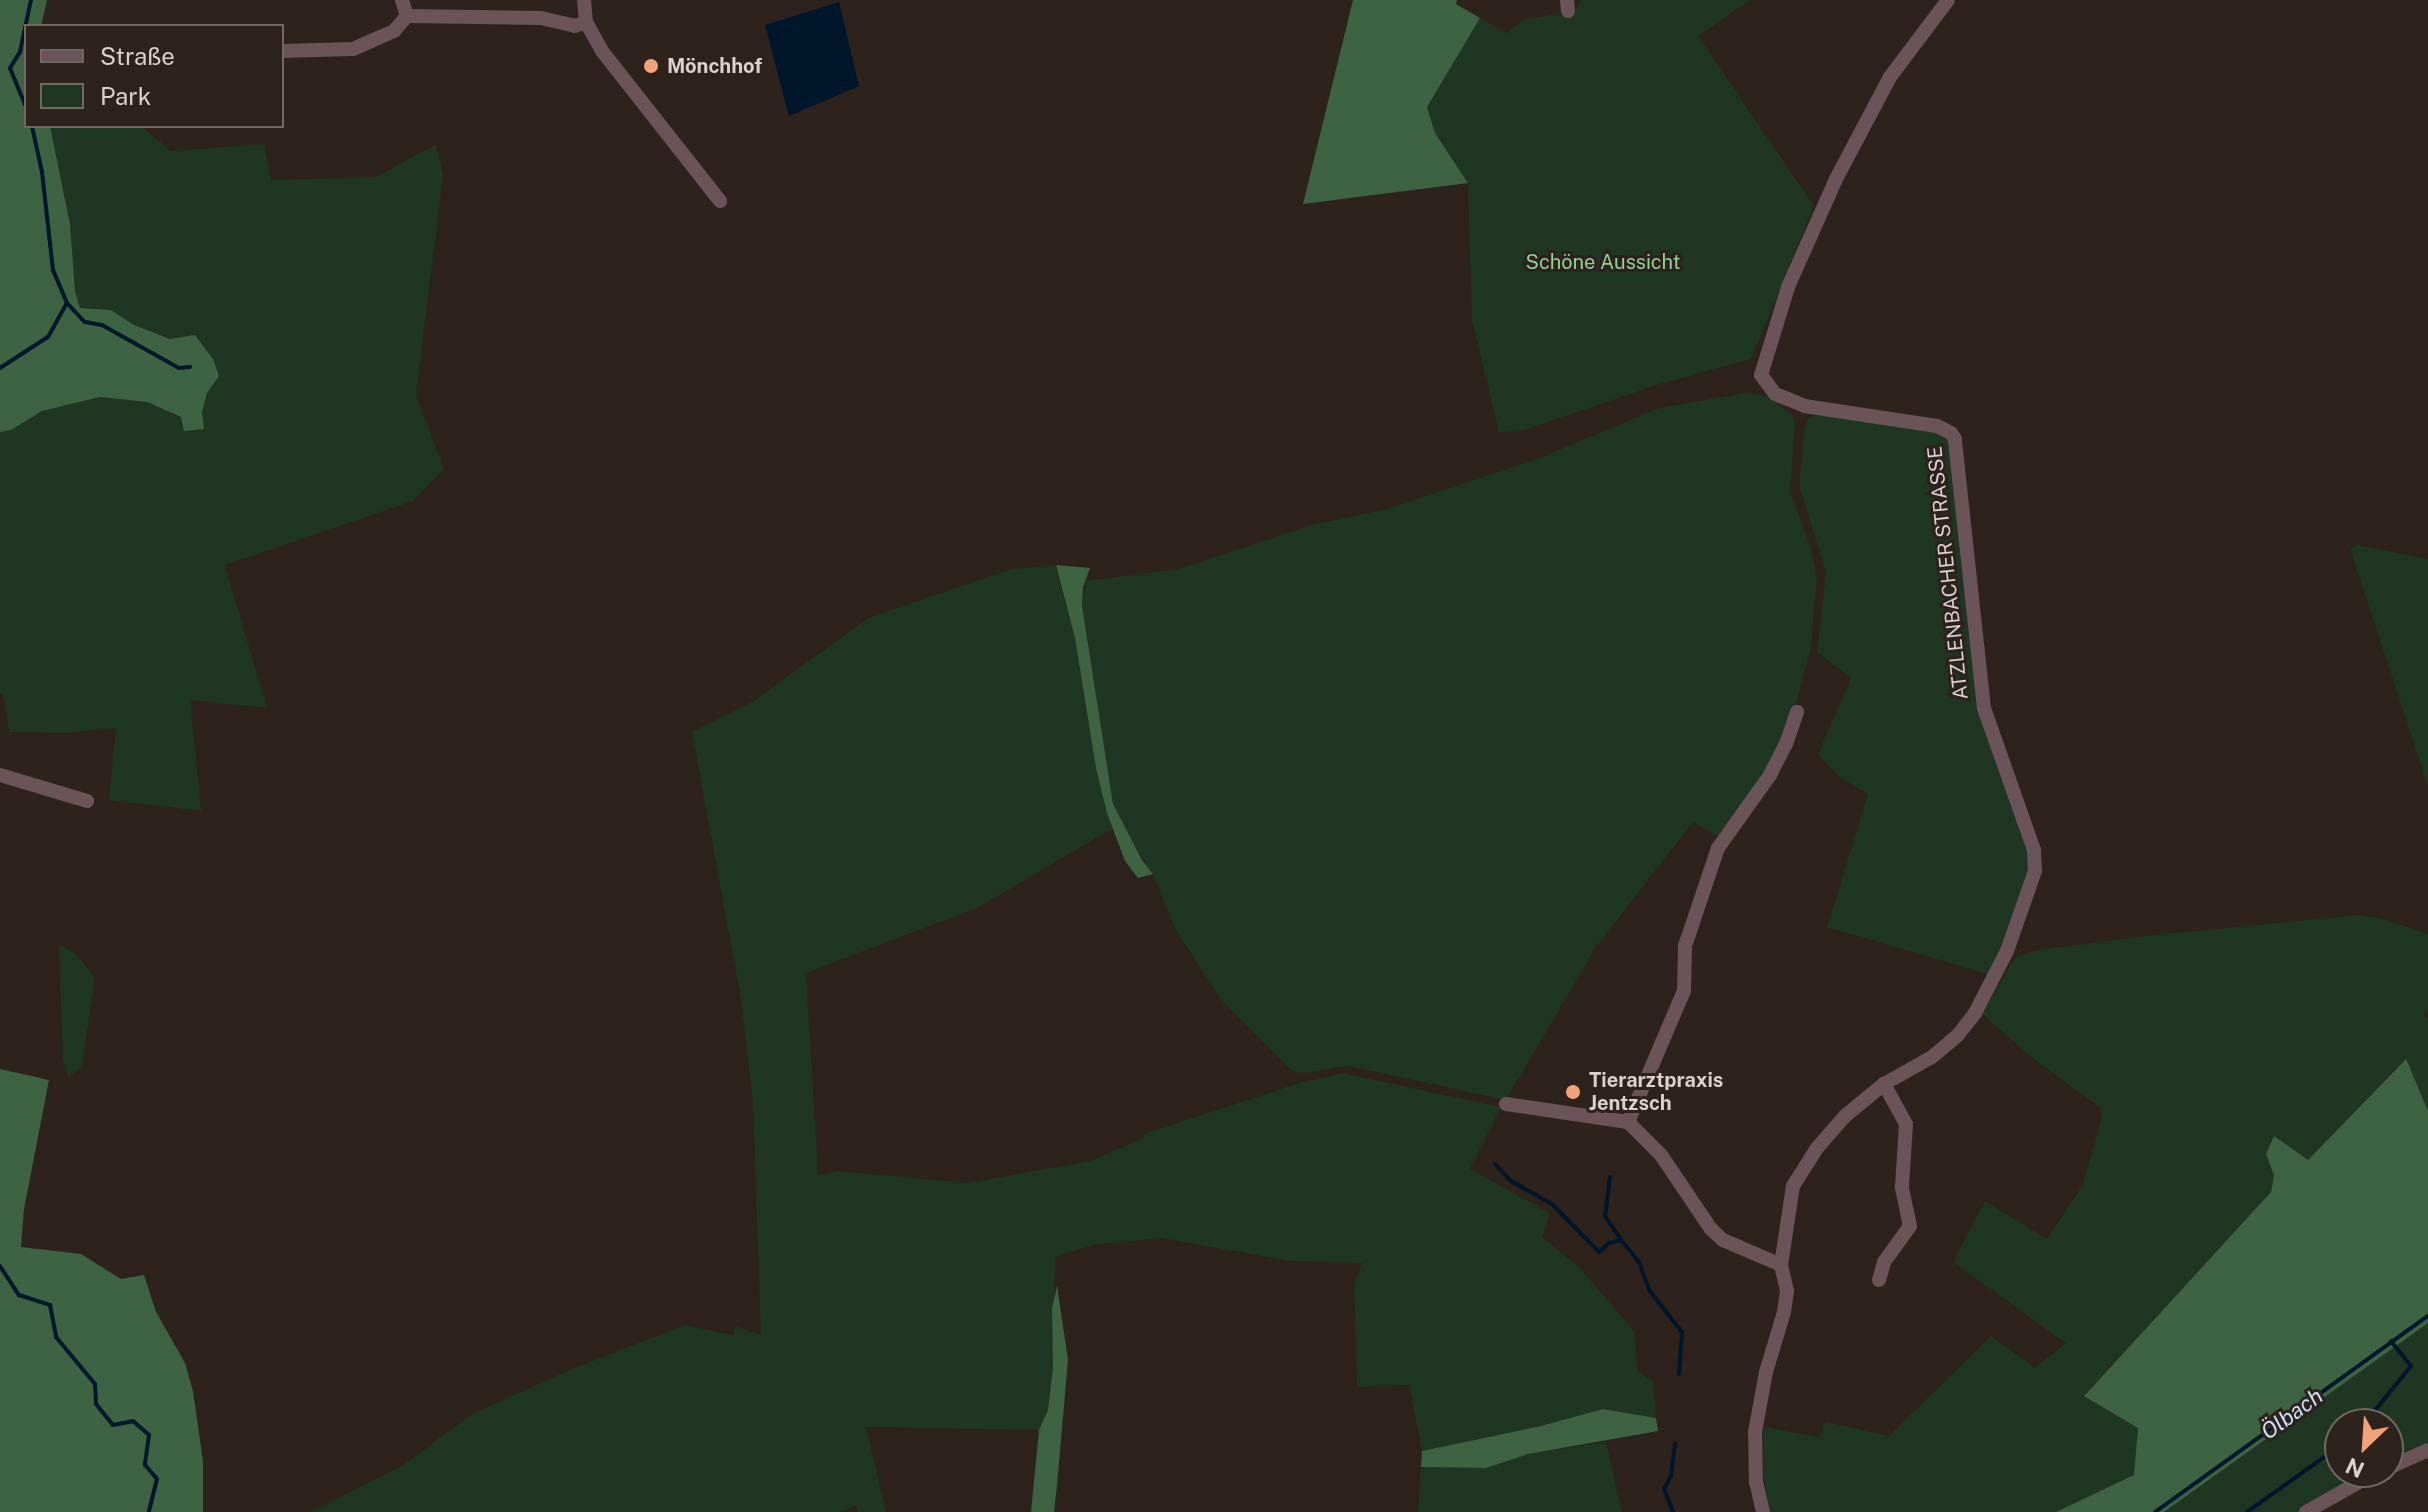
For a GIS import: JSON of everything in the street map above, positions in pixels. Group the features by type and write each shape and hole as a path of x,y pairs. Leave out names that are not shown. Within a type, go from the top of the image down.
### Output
{"street":[{"path":"402,0 407,16"},
{"path":"584,0 586,22 602,51 720,201"},
{"name":"ATZLENBACHER STRASSE","path":"1763,1512 1756,1482 1755,1432 1766,1372 1784,1312 1787,1291 1781,1265 1793,1186 1836,1127 1884,1084 1932,1057 1958,1035 1975,1013 2007,951 2035,871 2034,850 2023,814 1984,708 1959,452 1951,433 1928,424 1816,410 1775,394 1763,381 1761,369 1788,287 1836,179 1890,77 1948,0"},
{"path":"284,51 353,49 394,31 407,16 541,18 575,26 586,22"},
{"path":"1628,1122 1684,991 1685,946 1718,848 1770,775 1797,712"},
{"path":"0,775 87,801"},
{"path":"1879,1280 1884,1262 1910,1226 1902,1187 1906,1124 1884,1084"},
{"path":"1506,1104 1628,1122 1661,1155 1711,1229 1723,1240 1781,1265"},
{"path":"2404,1461 2428,1450"},
{"path":"2306,1512 2349,1488"}],"green space":[{"path":"0,0 47,0 41,24 24,24 24,128 50,128 70,224 75,291 80,308 111,310 134,325 170,339 195,335 213,359 219,376 207,393 202,412 204,429 184,431 181,417 147,402 100,397 42,411 11,430 0,432"},
{"path":"1353,0 1457,0 1456,4 1480,18 1427,107 1435,133 1468,183 1303,204"},
{"name":"Schöne Aussicht","path":"1581,0 1750,0 1698,36 1814,206 1751,359 1660,384 1524,430 1499,432 1472,320 1468,183 1435,133 1427,107 1480,18 1506,33 1525,19 1575,11"},
{"path":"50,128 143,128 171,151 264,144 271,180 376,177 436,144 443,175 416,395 444,469 413,501 225,565 267,708 190,700 201,811 109,800 116,728 66,733 9,732 3,694 0,693 0,432 11,430 42,411 100,397 147,402 204,429 202,412 207,393 219,376 195,335 170,339 134,325 111,310 80,308 75,291 70,224"},
{"path":"1746,393 1767,396 1792,415 1795,423 1790,491 1810,545 1817,578 1810,652 1796,703 1777,751 1736,814 1717,836 1693,822 1596,947 1506,1100 1349,1066 1304,1073 1292,1071 1224,1003 1174,927 1153,874 1118,819 1113,805 1082,606 1086,581 1178,569 1312,525 1387,509 1537,459 1659,408"},
{"path":"1817,415 1928,428 1946,436 1951,444 1964,543 1975,693 2027,845 2029,871 1991,975 1827,927 1868,794 1838,776 1818,754 1851,678 1817,652 1826,572 1800,488 1800,476 1805,427 1809,418"},
{"path":"2356,545 2428,559 2428,786 2350,549"},
{"path":"1055,565 1075,638 1096,768 1113,828 979,907 806,973 818,1175 838,1171 968,1183 1090,1161 1144,1138 1144,1134 1299,1083 1342,1073 1501,1107 1470,1169 1550,1213 1542,1237 1579,1267 1634,1331 1637,1370 1653,1382 1656,1418 1603,1409 1541,1426 1422,1451 1409,1385 1357,1387 1354,1284 1362,1263 1291,1261 1161,1238 1093,1245 1055,1257 1053,1367 1048,1410 1039,1430 866,1427 886,1512 858,1512 857,1505 840,1512 312,1512 405,1464 472,1414 572,1369 685,1325 733,1335 735,1326 761,1335 753,1101 741,999 692,732 754,701 868,618 1012,569"},
{"path":"1056,565 1090,568 1083,587 1082,606 1113,804 1142,860 1153,874 1138,878 1125,861 1107,813 1096,768 1075,638"},
{"path":"2359,915 2384,919 2428,934 2428,1009 2423,1015 2428,1020 2428,1111 2405,1059 2308,1160 2274,1137 2266,1154 2274,1175 2271,1192 2084,1395 2138,1428 2134,1476 2056,1512 1769,1512 1764,1478 1763,1427 1819,1437 1826,1422 1889,1436 1991,1336 2035,1368 2066,1343 1953,1262 1985,1201 2047,1239 2082,1186 2102,1118 2101,1108 2035,1060 1982,1014 2014,959 2032,951 2153,935"},
{"path":"59,944 77,955 95,978 82,1066 68,1078 63,1059"},
{"path":"2406,1059 2428,1111 2428,1323 2164,1512 2056,1512 2134,1475 2138,1428 2084,1396 2271,1192 2274,1175 2266,1154 2274,1136 2308,1160"},
{"path":"0,1069 49,1080 24,1209 21,1247 81,1254 121,1279 144,1275 156,1312 185,1363 193,1391 203,1461 203,1512 0,1512"},
{"path":"1057,1286 1068,1360 1054,1512 1031,1512 1039,1430 1048,1410 1053,1367 1052,1308"},
{"path":"2428,1323 2428,1456 2404,1466 2404,1408 2324,1408 2324,1488 2353,1488 2312,1512 2164,1512"},
{"path":"1603,1409 1656,1418 1658,1431 1528,1454 1486,1468 1421,1467 1422,1451 1541,1426"},
{"path":"1606,1442 1622,1512 1418,1512 1421,1467 1486,1468 1528,1454"}],"water":[{"path":"839,2 859,86 789,116 765,25"}],"waterway":[{"path":"26,24 31,0"},
{"path":"24,33 20,52 10,68 24,102"},
{"path":"0,368 48,337 67,303 53,270 42,172 32,128"},
{"path":"67,303 85,322 102,325 179,368 190,367"},
{"path":"1495,1164 1511,1181 1552,1204 1599,1252 1609,1243 1621,1240 1639,1262 1649,1290 1682,1332 1679,1374"},
{"path":"1610,1177 1605,1216 1621,1240"},
{"path":"0,1266 19,1295 50,1305 56,1337 95,1384 96,1404 113,1425 133,1421 149,1435 145,1465 157,1479 149,1512"},
{"name":"Ölbach","path":"2155,1512 2428,1316"},
{"path":"2377,1408 2411,1366 2391,1341"},
{"path":"1673,1512 1664,1489 1671,1476 1675,1443"},
{"path":"2247,1512 2324,1457"}],"place":[{"name":"Mönchhof","path":"651,66"},
{"name":"Tierarztpraxis Jentzsch","path":"1573,1092"}]}
